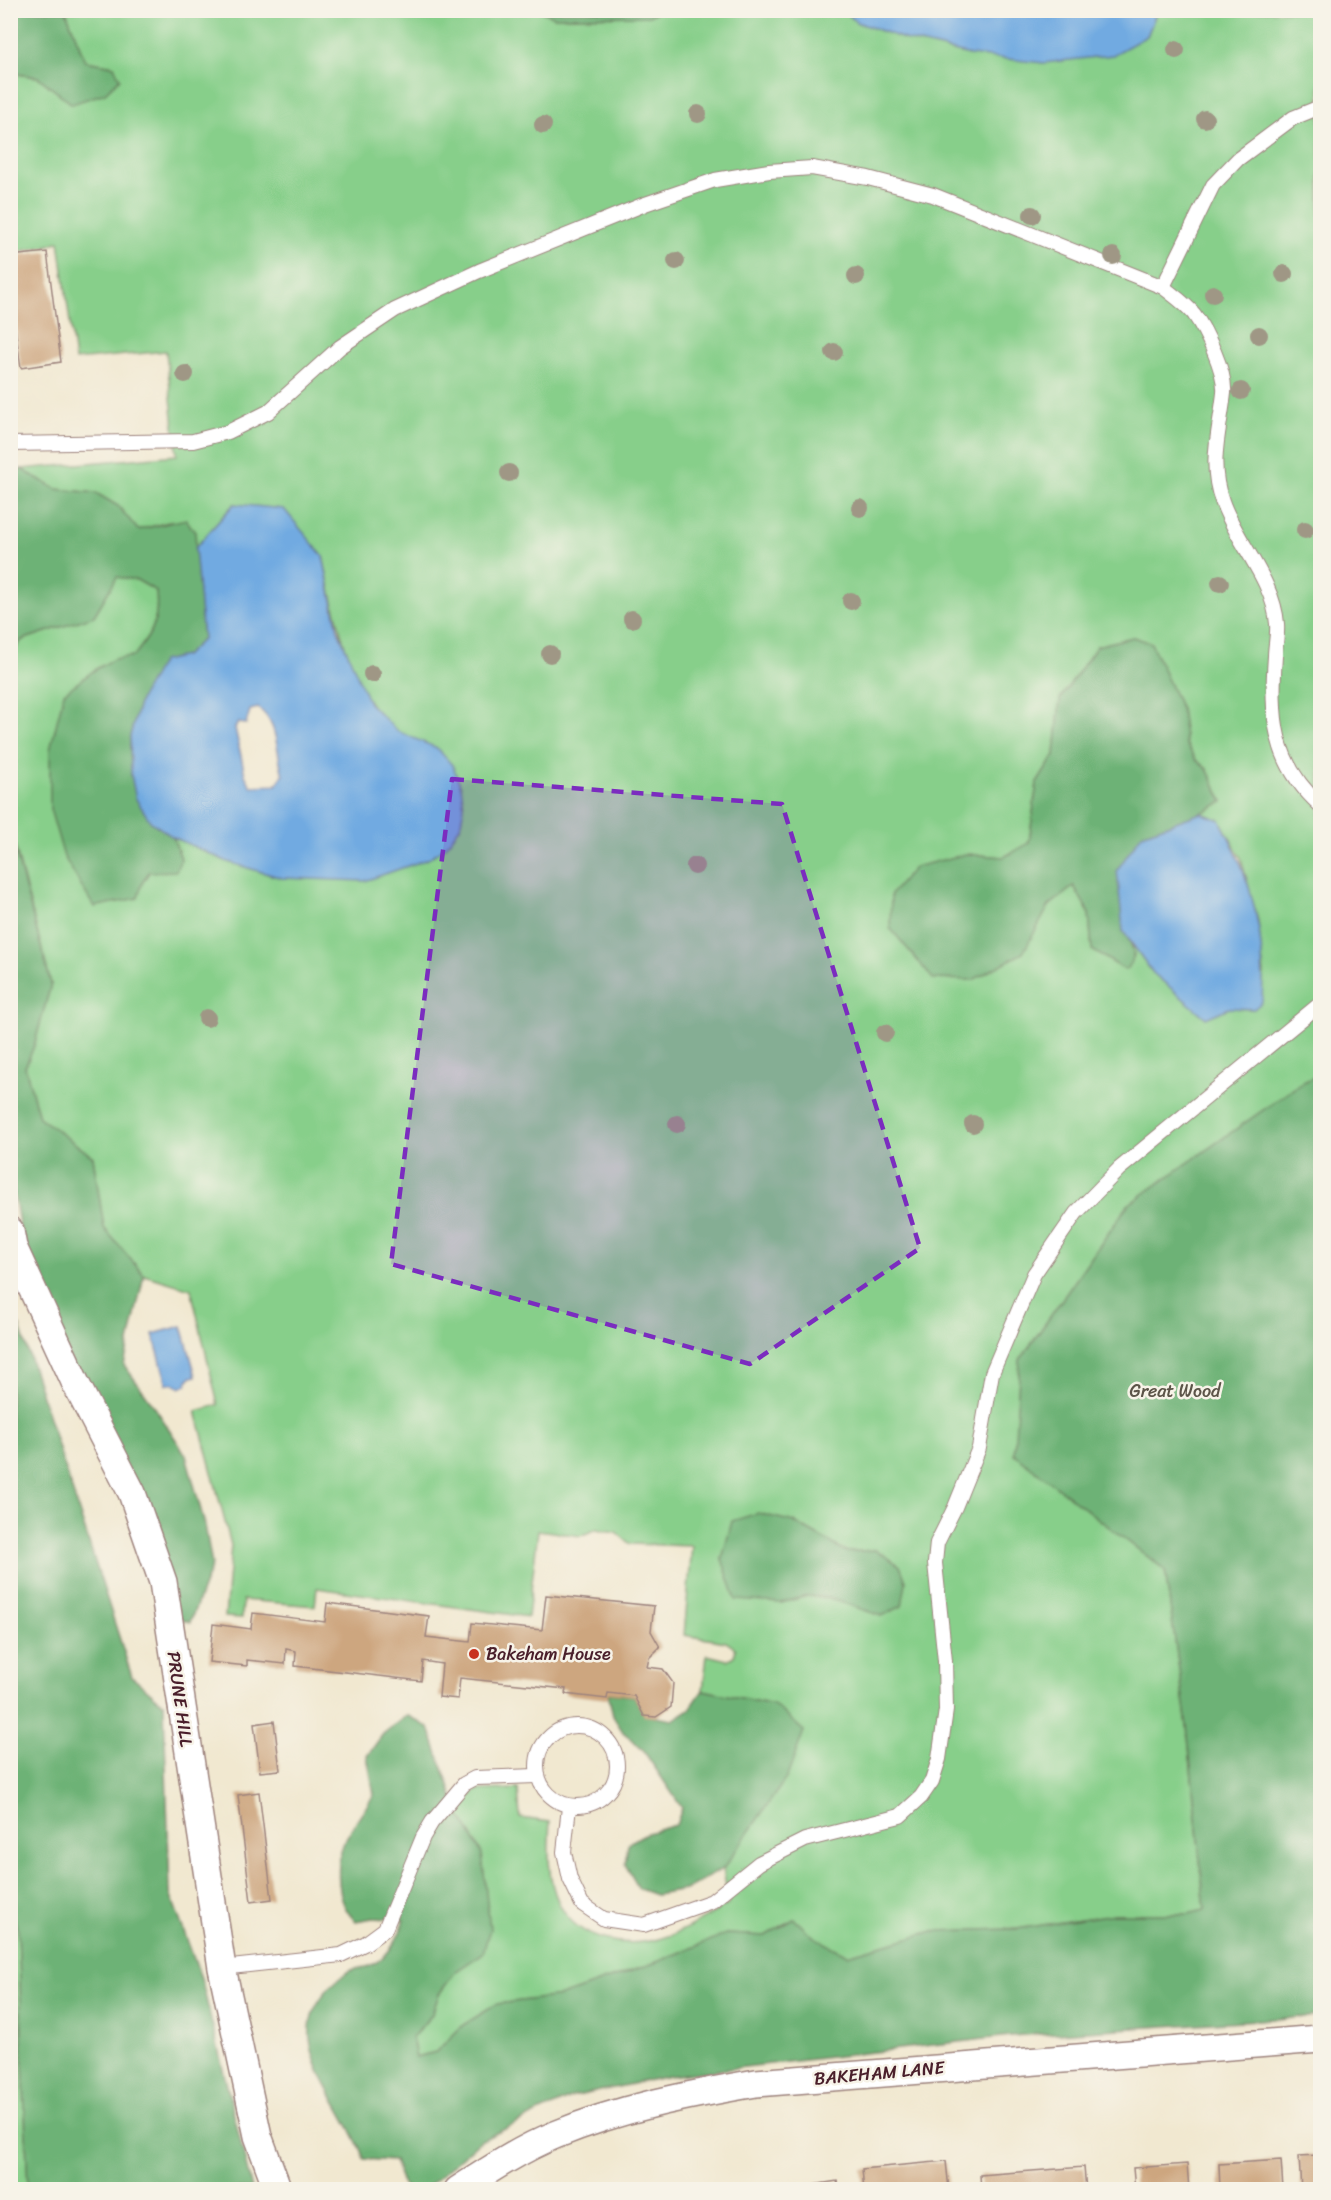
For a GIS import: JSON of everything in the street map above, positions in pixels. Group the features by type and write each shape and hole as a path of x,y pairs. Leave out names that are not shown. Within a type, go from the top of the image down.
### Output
{"street":[{"name":"PRUNE HILL","path":"10,1231 13,1247 71,1374 132,1493 163,1582 222,1968 258,2136 278,2190"},
{"name":"BAKEHAM LANE","path":"458,2190 553,2136 613,2114 705,2092 756,2083 1320,2039"}],"lane":[{"path":"1163,287 1213,184 1238,159 1293,118 1320,107"},
{"path":"10,444 193,441 228,432 268,412 340,347 395,310 479,271 645,204 715,180 769,171 812,168 868,178 933,195 1163,287 1193,312 1215,352 1224,390 1214,455 1216,480 1222,502 1269,594 1278,624 1272,712 1279,745 1305,791 1320,804"},
{"path":"569,1807 564,1852 570,1879 582,1904 604,1920 644,1925 712,1901 759,1863 805,1840 900,1816 921,1797 932,1781 939,1759 946,1710 945,1661 935,1563 937,1543 979,1448 992,1373 1034,1274 1077,1213 1119,1169 1320,1004"},
{"path":"581,1725 597,1730 610,1741 617,1756 618,1773 611,1789 599,1801 584,1807 569,1807 550,1797 536,1776 540,1749 550,1736 564,1727 581,1725"},
{"path":"222,1968 341,1955 366,1943 385,1929 423,1837 432,1822 464,1784 475,1778 536,1776"}],"highlighted area":[{"path":"452,779 782,804 920,1248 750,1364 391,1264"}],"green space":[{"path":"11,10 66,11 85,61 114,66 120,79 105,93 72,104 38,77 11,73"},
{"path":"540,10 555,17 649,16 659,10 845,11 856,22 907,40 970,55 1147,36 1157,11 1320,11 1320,1075 1303,1082 1128,1205 1020,1360 1015,1454 1165,1570 1187,1726 1205,1910 1188,1914 1114,1914 1017,1929 934,1931 847,1955 814,1937 794,1919 765,1936 726,1934 657,1962 561,1996 497,2004 463,2025 436,2052 416,2057 412,2038 432,2014 439,1994 455,1972 483,1953 482,1854 457,1809 476,1790 518,1789 520,1818 550,1822 549,1853 552,1884 559,1903 579,1927 606,1940 621,1942 653,1940 668,1936 691,1926 729,1904 723,1869 743,1839 774,1705 703,1690 707,1655 727,1660 734,1656 736,1649 726,1642 684,1635 692,1546 630,1544 616,1532 596,1529 581,1536 538,1530 528,1617 317,1588 315,1606 243,1600 242,1618 225,1617 231,1545 196,1411 218,1405 191,1289 144,1275 104,1228 93,1157 39,1117 25,1067 34,1046 51,984 11,831 11,654 22,640 94,616 117,577 137,580 156,591 155,619 146,640 134,656 114,659 142,883 149,872 181,859 173,837 228,862 282,878 428,859 446,845 460,826 437,748 393,728 369,702 359,684 343,641 323,556 234,504 195,548 195,532 172,521 138,530 118,506 96,493 56,489 21,469 177,455 166,351 75,360 59,241 47,246 11,253 11,73 38,77 72,104 114,66 85,61 66,11","holes":["1133,637 1151,643 1181,709 1186,744 1196,760 1207,769 1223,801 1201,813 1220,820 1241,858 1258,921 1264,974 1254,1009 1229,1008 1206,1018 1153,973 1133,945 1134,957 1092,950 1089,913 1074,886 1049,906 1022,953 966,854 1004,857 1029,843 1037,783 1055,755 1060,699 1097,646","794,1522 847,1552 875,1550 900,1566 906,1582 882,1616 829,1598 807,1596 781,1603 722,1559 728,1542"]},
{"path":"540,11 659,11 649,16 555,17"},
{"path":"21,469 56,489 96,493 118,506 138,530 186,519 195,532 203,639 140,700 130,737 131,775 150,821 173,837 181,859 176,871 149,872 142,883 138,898 94,907 64,857 50,809 50,750 64,693 96,669 114,659 134,656 153,626 156,591 137,580 117,577 94,616 22,640 11,654 11,475"},
{"path":"1133,637 1151,643 1181,709 1186,744 1196,760 1207,769 1223,802 1201,813 1142,834 1123,931 1133,951 1130,966 1125,970 1092,950 1089,913 1074,886 1049,906 1023,953 973,980 933,979 890,928 891,894 915,867 966,854 1004,857 1029,843 1037,783 1055,755 1060,699 1097,646"},
{"path":"10,831 51,984 34,1046 25,1067 39,1117 93,1157 104,1228 144,1275 124,1365 186,1455 205,1525 212,1565 190,1622 175,1617 22,1241 10,1171"},
{"name":"Great Wood","path":"1320,1075 1320,2016 1010,2036 669,2076 572,2097 480,2141 424,2190 407,2189 402,2183 394,2161 364,2159 316,2063 310,2040 312,2017 324,1994 348,1972 370,1966 388,1952 396,1941 405,1920 373,1918 356,1921 349,1914 341,1895 339,1862 344,1842 374,1794 367,1756 383,1734 407,1715 429,1728 457,1809 482,1854 490,1929 483,1953 455,1972 439,1994 432,2014 412,2038 416,2057 436,2052 463,2025 497,2004 561,1996 657,1962 726,1934 765,1936 794,1919 814,1937 847,1955 934,1931 1017,1929 1114,1914 1188,1914 1205,1910 1187,1726 1165,1570 1014,1454 1020,1360 1128,1205 1303,1082"},
{"path":"10,1311 20,1327 132,1677 164,1704 170,1893 201,1978 252,2189 28,2189 18,1930 10,1907"},
{"path":"758,1513 794,1522 847,1552 876,1550 881,1553 900,1566 906,1582 902,1606 882,1616 829,1598 807,1596 781,1603 736,1600 722,1559 732,1521"},
{"path":"703,1690 774,1705 804,1731 787,1777 723,1869 685,1890 656,1895 639,1889 625,1864 628,1844 644,1834 676,1825 682,1808 643,1750 623,1732 613,1716 608,1693 634,1696 644,1715 673,1720 690,1709"},
{"path":"10,1907 18,1930 28,2189 11,2189"}],"water":[{"path":"845,11 1157,11 1147,36 1113,55 1044,63 970,55 907,40 856,22"},
{"path":"234,504 284,509 323,556 338,630 369,703 397,731 437,748 453,766 461,787 464,807 460,827 446,846 428,859 365,881 282,878 228,862 173,837 150,821 136,799 131,775 130,736 140,700 162,661 185,656 203,639 195,548","holes":["258,708 265,714 276,738 283,775 276,785 251,786 245,775 235,728 238,723 246,724 250,710"]},
{"path":"1201,813 1220,820 1240,863 1259,931 1263,978 1262,1002 1254,1009 1229,1008 1206,1018 1153,973 1123,931 1117,870 1142,834"},
{"path":"182,1326 196,1376 189,1378 186,1385 180,1388 173,1383 167,1384 153,1334"}],"building":[{"path":"47,252 61,362 21,368 10,293 10,256"},
{"name":"Bakeham House","path":"546,1595 654,1606 651,1631 660,1647 649,1658 647,1667 663,1669 673,1683 671,1707 656,1717 644,1716 634,1696 608,1693 607,1699 565,1694 566,1689 460,1678 458,1699 439,1697 442,1664 423,1661 421,1681 295,1666 296,1651 286,1649 285,1664 247,1660 247,1666 209,1662 213,1624 251,1629 253,1613 325,1622 327,1603 429,1616 426,1637 470,1642 472,1623 542,1630"},
{"path":"274,1721 280,1770 260,1772 254,1724"},
{"path":"259,1792 272,1899 251,1902 238,1795"},
{"path":"1320,2155 1320,2190 1301,2190 1299,2156"},
{"path":"1281,2160 1283,2189 1220,2190 1219,2164"},
{"path":"946,2161 949,2190 864,2190 862,2169"},
{"path":"1187,2164 1189,2190 1135,2190 1133,2168"},
{"path":"1084,2167 1086,2190 981,2190 980,2175"},
{"path":"837,2181 839,2190 794,2190 794,2188"}],"place":[{"name":"Bakeham House","path":"474,1654"}]}
